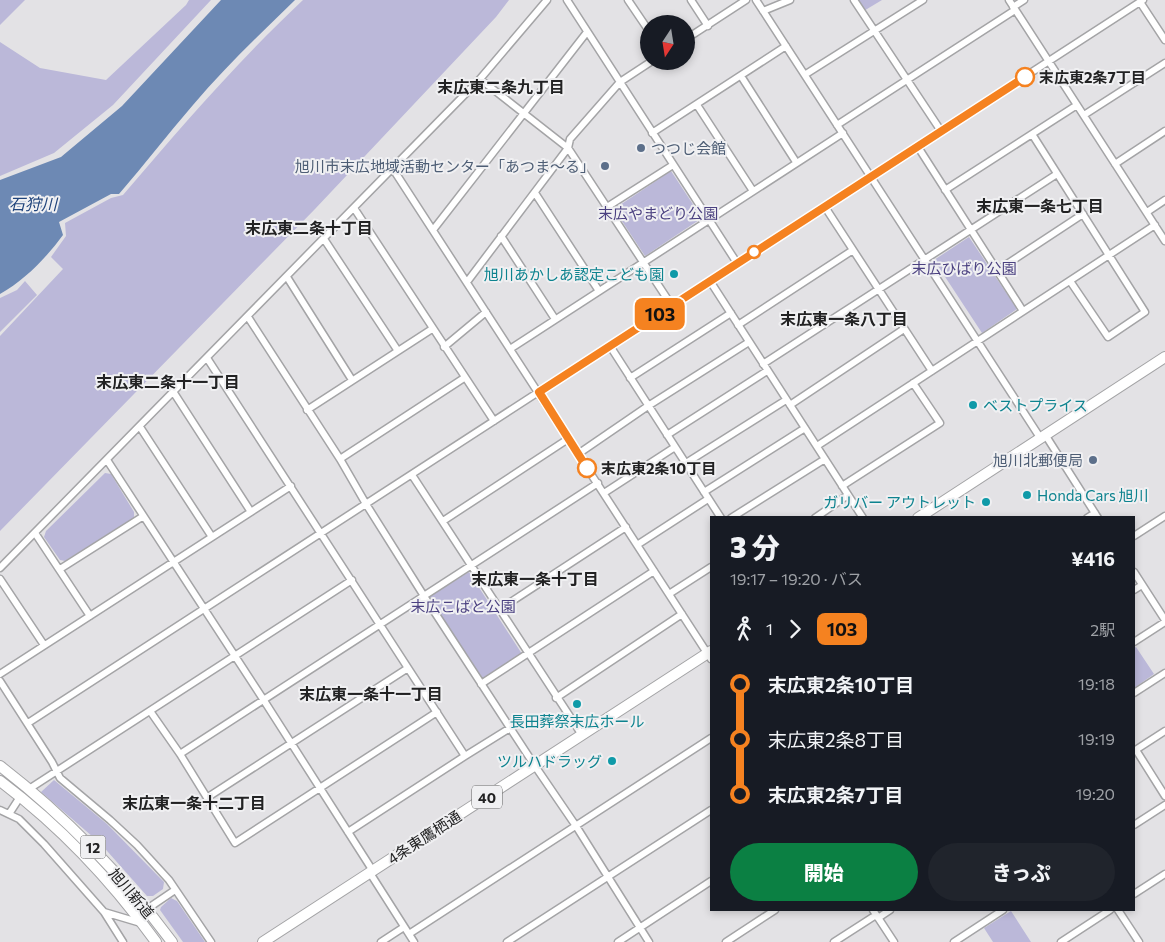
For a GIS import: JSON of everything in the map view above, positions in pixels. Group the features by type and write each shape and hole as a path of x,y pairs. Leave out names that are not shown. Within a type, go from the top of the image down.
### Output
{"highway":[{"path":"921,516 1165,357"},
{"name":"4条東鷹栖通","path":"263,942 582,735 710,655"},
{"name":"旭川新道","path":"0,766 30,789 101,856 147,909 172,942"},
{"name":"旭川新道","path":"0,781 59,831 96,868 156,942"}],"street":[{"path":"0,568 174,393 480,79 547,0"},
{"path":"567,0 652,134 738,263"},
{"path":"628,0 640,18"},
{"path":"691,0 708,26"},
{"path":"695,34 746,0"},
{"path":"756,0 806,74 977,341 1097,515"},
{"path":"763,11 790,0"},
{"path":"854,0 941,131"},
{"path":"806,74 923,0"},
{"path":"1009,0 1165,241"},
{"path":"837,125 1024,0"},
{"path":"28,723 1142,1 1165,40"},
{"path":"433,230 587,32"},
{"path":"652,134 786,46"},
{"path":"1084,115 1165,62"},
{"path":"467,282 568,148 570,139 620,82 640,69"},
{"path":"741,76 796,162"},
{"path":"480,79 568,148 672,306"},
{"path":"697,105 753,191"},
{"path":"945,190 1077,105"},
{"path":"1115,164 1165,131"},
{"path":"510,349 843,133"},
{"path":"1032,134 1146,312 1108,337 1070,281"},
{"path":"918,146 1024,311"},
{"path":"607,207 673,165"},
{"path":"393,169 710,655"},
{"path":"763,364 1057,174"},
{"path":"535,193 599,291"},
{"path":"1146,212 1165,200"},
{"path":"825,207 932,371"},
{"path":"354,208 494,421"},
{"path":"998,270 1083,214"},
{"path":"816,446 1155,225"},
{"path":"501,236 555,319"},
{"path":"324,239 398,351"},
{"path":"738,324 853,250"},
{"path":"286,277 352,380"},
{"path":"710,281 862,516"},
{"path":"444,347 486,312"},
{"path":"630,378 731,314"},
{"path":"248,317 306,410 340,459 424,596 576,826 649,942"},
{"path":"306,410 432,329"},
{"path":"686,463 788,403 904,329"},
{"path":"578,454 648,406 749,342"},
{"path":"610,346 720,516"},
{"path":"207,358 465,756"},
{"path":"667,435 768,370"},
{"path":"340,459 464,378"},
{"path":"842,486 940,423 913,383"},
{"path":"174,393 251,512"},
{"path":"140,427 212,537"},
{"path":"704,492 805,428"},
{"path":"442,521 568,439"},
{"path":"604,493 675,447"},
{"path":"734,516 825,459"},
{"path":"106,460 292,744 348,832 414,942"},
{"path":"412,475 556,698 582,735"},
{"path":"180,754 598,484"},
{"path":"0,674 291,486"},
{"path":"818,516 848,495"},
{"path":"637,545 708,499"},
{"path":"1135,535 1165,516"},
{"path":"60,569 142,517"},
{"path":"500,609 626,527"},
{"path":"35,533 90,616"},
{"path":"669,594 710,568"},
{"path":"481,684 654,570"},
{"path":"1135,574 1165,621 1135,641"},
{"path":"0,579 44,645"},
{"path":"30,789 352,580"},
{"path":"1135,589 1142,585"},
{"path":"556,698 682,614"},
{"path":"208,798 408,668"},
{"path":"1135,692 1165,673"},
{"path":"0,681 28,723 60,778 137,845 169,880 211,942"},
{"path":"150,711 180,754 235,843 437,712"},
{"path":"348,832 510,728"},
{"path":"1165,731 1135,751 1165,796"},
{"path":"409,934 710,739"},
{"path":"9,814 20,797"},
{"path":"1135,824 1165,805"},
{"path":"0,810 19,819 44,844 104,912 123,942"},
{"path":"507,942 710,811"},
{"path":"1135,893 1165,874"},
{"path":"618,942 710,883"},
{"path":"147,909 175,890"},
{"path":"726,942 773,911"},
{"path":"954,942 962,940 1002,911"},
{"path":"1061,942 1108,911"},
{"path":"1119,911 1139,942"},
{"path":"104,912 142,923"},
{"path":"834,942 876,914 894,942"},
{"path":"381,942 404,927"}],"green space":[{"path":"0,0 25,0 0,25"},
{"path":"189,0 211,0 113,105 54,153 0,176 0,42 40,68 106,80 186,5"},
{"path":"303,0 509,0 496,17 315,209 0,531 0,336 63,269 51,257 66,236 65,223 111,198 123,195 233,71"},
{"path":"859,0 882,0 862,12 855,2"},
{"name":"末広やまどり公園","path":"671,171 702,218 645,256 614,209"},
{"name":"末広ひばり公園","path":"969,237 1017,309 982,333 934,260"},
{"path":"25,281 37,295 0,332 0,298 17,290"},
{"path":"105,473 111,474 134,512 134,518 65,561 60,560 44,537 46,531"},
{"name":"末広こばと公園","path":"469,572 522,654 483,679 429,597"},
{"path":"1135,648 1154,674 1135,687"},
{"path":"54,780 107,824 164,882 163,889 153,896 147,896 100,843 41,792"},
{"path":"171,898 177,901 205,942 183,942 160,910"},
{"path":"1011,911 1031,942 993,942 984,928"}],"water":[{"name":"石狩川","path":"221,0 295,0 242,51 205,91 119,194 111,194 59,222 63,235 56,244 26,275 0,294 0,180 61,157 122,106"}],"bus line":[{"name":"103","path":"587,468 539,392 1025,77"}],"place":[{"name":"末広東2条7丁目","path":"1025,77"},
{"name":"つつじ会館","path":"641,148"},
{"name":"旭川市末広地域活動センター「あつま〜る」","path":"605,166"},
{"name":"旭川あかしあ認定こども園","path":"674,274"},
{"name":"ベストプライス","path":"973,405"},
{"name":"旭川北郵便局","path":"1093,460"},
{"name":"末広東2条10丁目","path":"587,468"},
{"name":"Honda Cars 旭川","path":"1027,495"},
{"name":"ガリバー アウトレット","path":"986,502"},
{"name":"長田葬祭末広ホール","path":"577,704"},
{"name":"ツルハドラッグ","path":"612,761"}],"district":[{"name":"末広東二条九丁目","path":"501,86"},
{"name":"末広東一条七丁目","path":"1040,205"},
{"name":"末広東二条十丁目","path":"309,227"},
{"name":"末広東一条八丁目","path":"844,318"},
{"name":"末広東二条十一丁目","path":"168,381"},
{"name":"末広東一条十丁目","path":"535,578"},
{"name":"末広東一条十一丁目","path":"371,693"},
{"name":"末広東一条十二丁目","path":"194,802"}]}
